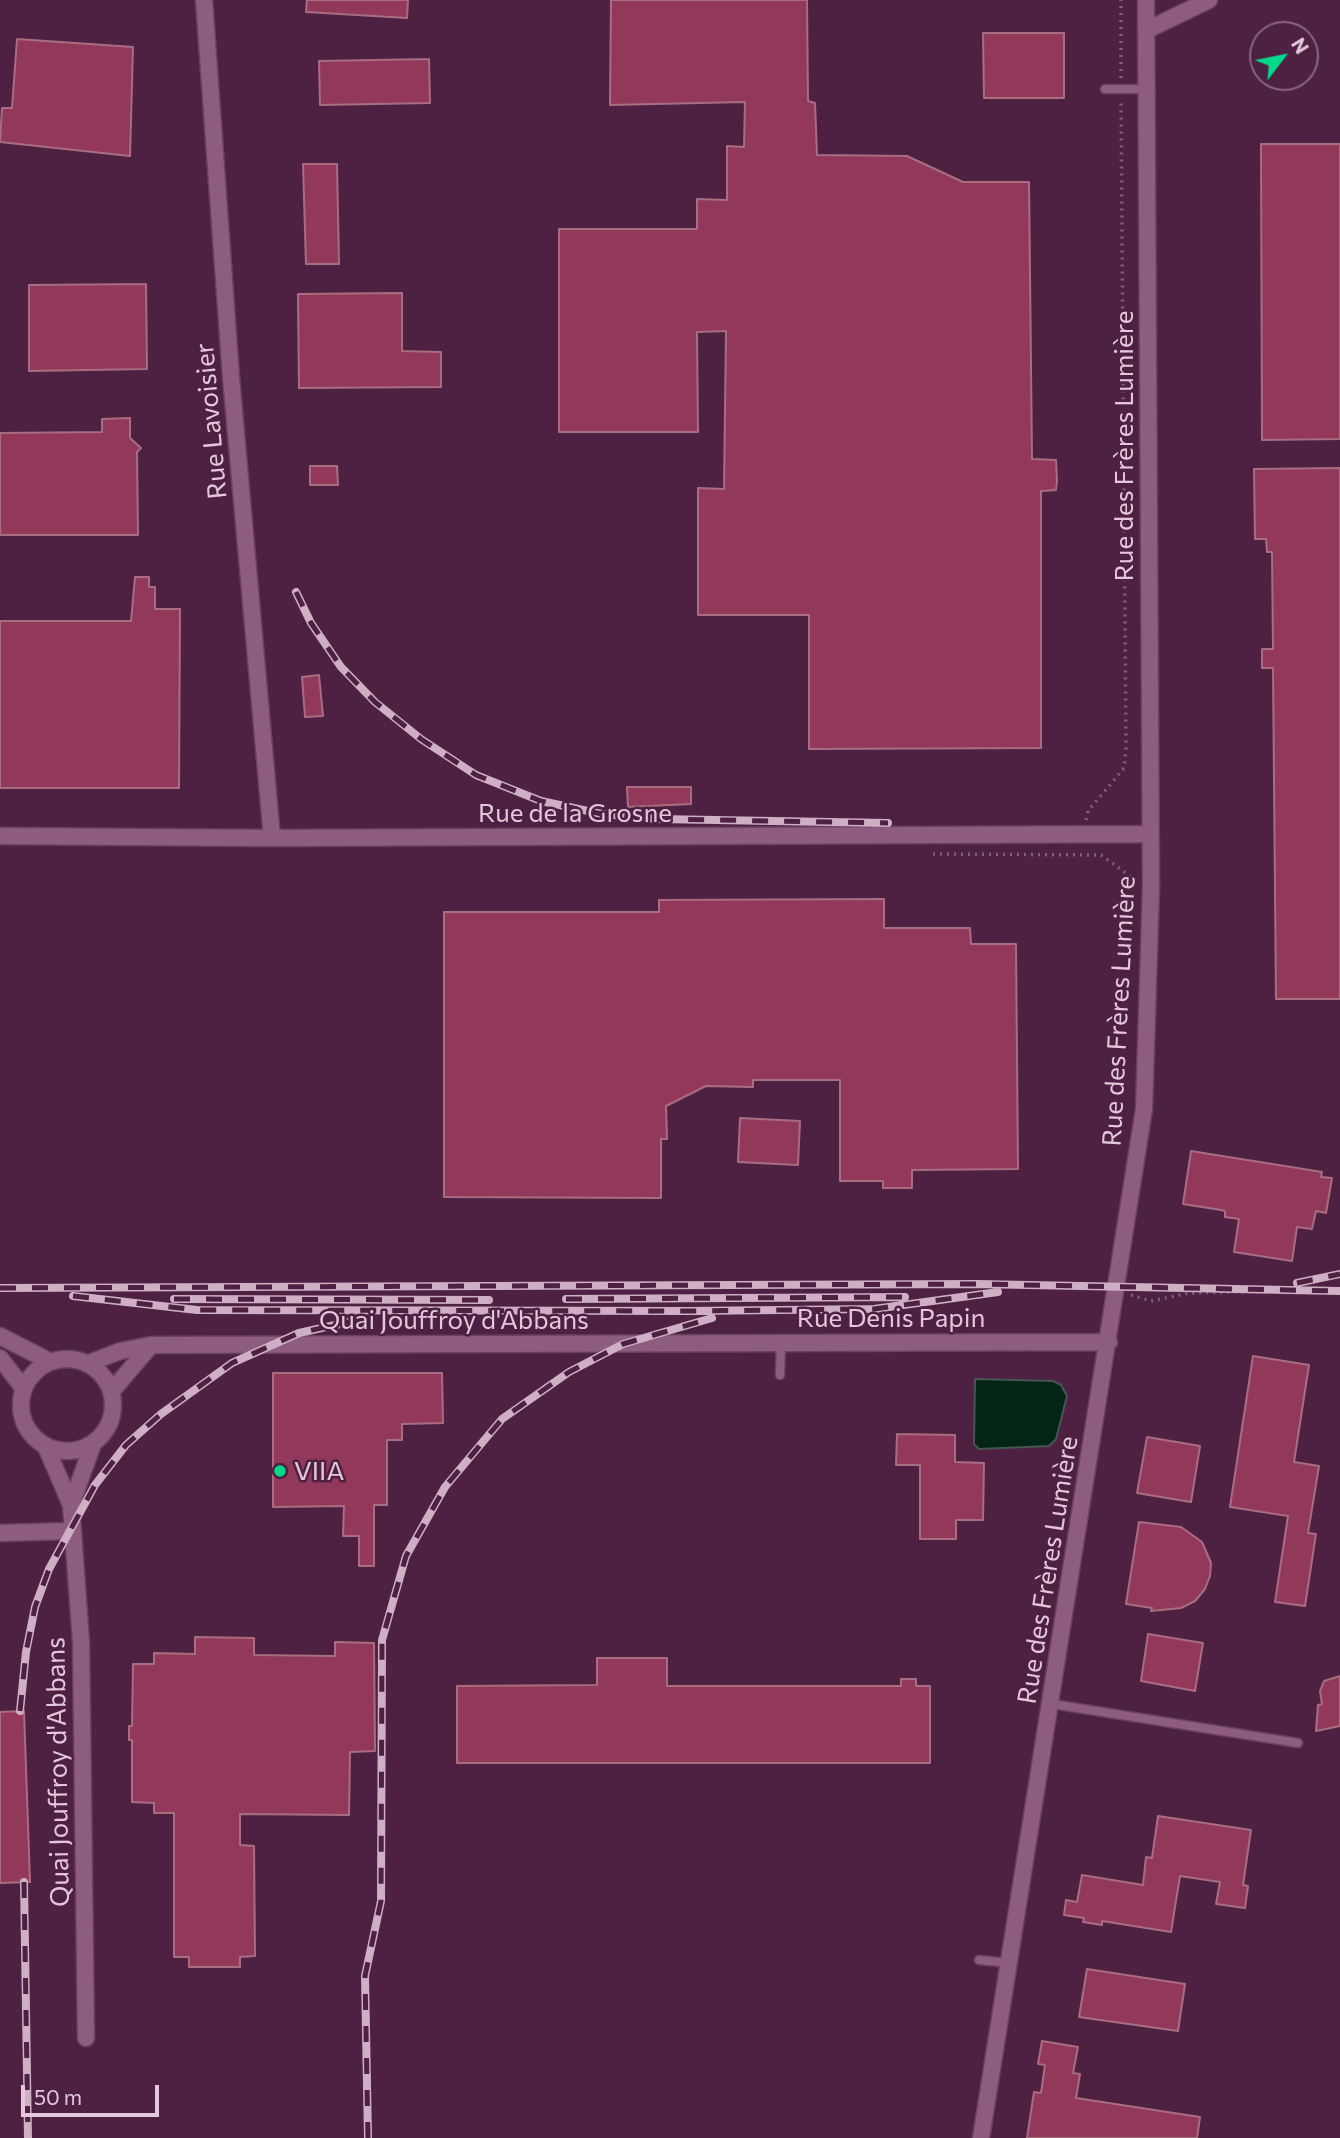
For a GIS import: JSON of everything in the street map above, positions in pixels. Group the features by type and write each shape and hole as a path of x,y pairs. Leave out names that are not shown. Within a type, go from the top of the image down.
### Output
{"street":[{"name":"Rue Lavoisier","path":"204,0 231,377 272,838"},
{"name":"Rue des Frères Lumière","path":"981,2138 1052,1704 1144,1109 1151,887 1146,0"},
{"path":"1147,30 1209,0"},
{"name":"Rue de la Grosne","path":"0,835 272,838 1149,834"},
{"path":"0,1336 51,1362"},
{"name":"Rue Denis Papin","path":"673,1344 1108,1342"},
{"name":"Quai Jouffroy d'Abbans","path":"87,1364 120,1351 151,1345 673,1344"},
{"path":"111,1392 151,1345"},
{"path":"0,1358 24,1389"},
{"path":"63,1360 87,1364 97,1371 111,1392 113,1406 110,1421 93,1444 70,1451 46,1447 27,1428 21,1402 24,1389 39,1368 51,1362 63,1360"},
{"name":"Quai Jouffroy d'Abbans","path":"86,2038 81,1642 70,1531 71,1505 93,1444"},
{"name":"Quai Jouffroy d'Abbans","path":"46,1447 71,1505"},
{"path":"0,1533 70,1531"}],"lane":[{"path":"1105,89 1147,89"},
{"path":"780,1375 781,1343"},
{"path":"1052,1704 1298,1743"},
{"path":"979,1960 1010,1963"}],"path":[{"path":"1083,836 1088,811 1124,768 1126,749 1121,0"},
{"path":"1115,1291 1151,1301 1189,1293 1340,1290"}],"shaded area":[{"path":"975,1379 1053,1381 1061,1385 1067,1396 1056,1439 1049,1446 979,1449 974,1444"}],"building":[{"path":"307,0 408,0 407,18 306,12"},
{"path":"611,0 807,0 808,101 815,103 817,155 907,156 963,182 1029,182 1032,459 1056,460 1057,481 1056,490 1041,491 1041,748 809,749 809,615 698,615 698,488 724,489 726,331 697,332 698,432 559,432 559,229 697,229 697,199 727,200 727,146 744,147 745,102 610,105"},
{"path":"983,33 1064,33 1064,98 984,98"},
{"path":"17,39 133,47 130,156 0,142 2,108 12,108"},
{"path":"429,59 430,103 320,105 319,61"},
{"path":"1261,144 1340,144 1340,439 1262,440"},
{"path":"303,164 337,164 339,264 306,264"},
{"path":"146,284 147,369 29,371 29,285"},
{"path":"402,293 402,351 441,352 441,387 299,388 298,294"},
{"path":"130,418 130,438 141,448 137,452 138,535 0,535 0,433 102,432 102,419"},
{"path":"310,466 337,466 338,485 310,485"},
{"path":"1340,468 1340,999 1276,999 1273,668 1262,668 1262,649 1273,649 1272,552 1267,552 1266,539 1255,539 1254,469"},
{"path":"135,577 149,577 149,587 155,587 155,609 180,609 179,788 0,788 0,621 131,621"},
{"path":"319,675 323,716 305,717 302,677"},
{"path":"627,787 691,787 691,804 628,807"},
{"path":"884,899 884,928 970,928 971,944 1016,944 1018,1169 912,1170 912,1188 883,1188 883,1181 840,1181 840,1080 753,1080 753,1087 706,1086 666,1106 667,1139 661,1139 661,1198 444,1197 444,912 659,912 659,900"},
{"path":"740,1118 800,1121 798,1165 738,1162"},
{"path":"1191,1151 1322,1172 1321,1177 1332,1178 1326,1213 1316,1211 1312,1229 1297,1227 1292,1261 1234,1252 1239,1219 1225,1217 1225,1211 1183,1204"},
{"path":"1253,1356 1309,1365 1294,1462 1319,1466 1308,1533 1316,1534 1305,1606 1275,1602 1288,1516 1230,1507"},
{"path":"273,1373 442,1373 443,1423 402,1424 402,1440 387,1440 387,1505 374,1505 374,1566 359,1566 359,1536 343,1536 344,1506 273,1507"},
{"path":"897,1434 955,1435 955,1462 984,1463 983,1520 956,1520 956,1539 920,1539 920,1465 896,1465"},
{"path":"1147,1437 1200,1446 1191,1502 1137,1493"},
{"path":"1139,1522 1181,1527 1202,1542 1211,1563 1210,1576 1205,1589 1195,1601 1181,1608 1151,1611 1152,1608 1126,1604"},
{"path":"1148,1634 1203,1643 1195,1691 1141,1681"},
{"path":"195,1637 254,1638 254,1655 335,1656 335,1642 374,1643 375,1751 350,1752 349,1815 240,1814 240,1845 254,1846 255,1956 240,1957 240,1967 189,1967 189,1957 174,1957 174,1813 154,1813 154,1803 132,1802 132,1740 129,1740 129,1726 132,1726 133,1664 154,1664 154,1653 195,1654"},
{"path":"597,1658 667,1658 667,1686 901,1686 901,1679 916,1679 916,1686 930,1686 930,1763 457,1763 457,1686 597,1685"},
{"path":"1340,1676 1340,1726 1316,1731 1318,1705 1322,1704 1320,1691 1324,1681"},
{"path":"24,1711 30,1882 0,1883 0,1712"},
{"path":"1158,1816 1251,1830 1243,1885 1248,1886 1245,1908 1216,1904 1220,1882 1180,1876 1171,1932 1102,1921 1102,1925 1083,1922 1084,1918 1064,1915 1066,1900 1077,1902 1082,1875 1143,1885 1146,1857 1152,1858"},
{"path":"1087,1969 1185,1984 1178,2031 1079,2017"},
{"path":"1042,2041 1078,2047 1073,2073 1080,2074 1076,2098 1200,2117 1197,2138 1027,2138 1034,2092 1041,2093 1045,2065 1038,2064"}],"railway":[{"path":"296,592 311,623 341,667 375,702 421,739 476,775 541,801 602,814 657,819 888,823"},
{"path":"1297,1283 1340,1274"},
{"path":"0,1288 977,1284 1340,1291"},
{"path":"73,1296 197,1310 688,1311 874,1309 998,1292"},
{"path":"566,1299 905,1297"},
{"path":"174,1299 489,1300"},
{"path":"368,2138 365,1976 381,1901 382,1640 406,1556 445,1487 502,1419 569,1372 623,1344 712,1318"},
{"path":"20,1711 26,1652 35,1607 49,1569 95,1485 126,1445 161,1414 232,1363 299,1333 362,1319"},
{"path":"24,1882 28,2138"}],"place":[{"name":"VIIA","path":"280,1471"}]}
